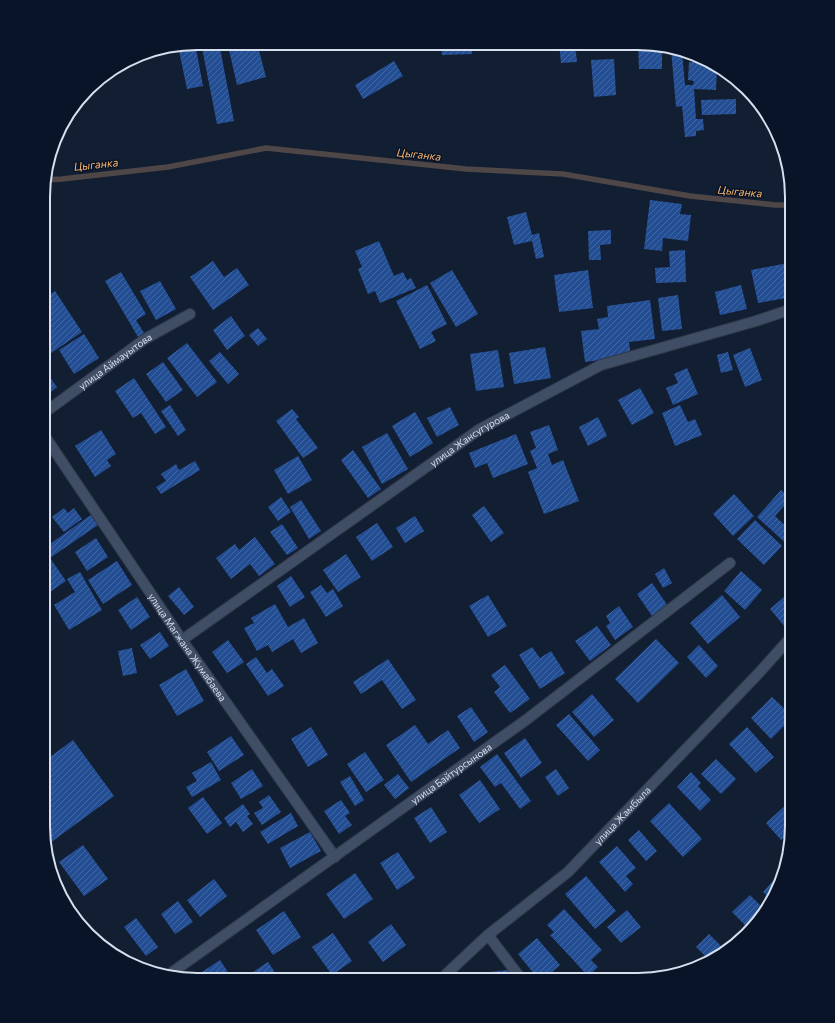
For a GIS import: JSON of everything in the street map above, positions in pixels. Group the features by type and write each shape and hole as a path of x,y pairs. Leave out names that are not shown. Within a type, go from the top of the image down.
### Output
{"street":[{"name":"улица Жансугурова","path":"182,640 480,429 601,365 785,311"},
{"name":"улица Аймауытова","path":"50,409 145,339 190,314"},
{"name":"улица Магжана Жумабаева","path":"50,444 182,640 335,857"},
{"name":"улица Байтурсынова","path":"174,971 526,720 730,564"},
{"name":"улица Жамбыла","path":"447,973 488,935 568,872 757,675 785,644"},
{"path":"488,935 517,973"}],"building":[{"path":"196,50 203,86 187,89 179,51"},
{"path":"202,50 220,50 234,121 217,124"},
{"path":"229,50 259,50 266,77 237,85"},
{"path":"442,50 472,50 472,54 442,55"},
{"path":"560,50 576,50 577,62 561,63"},
{"path":"638,50 662,52 662,69 639,69"},
{"path":"671,54 682,57 685,85 693,85 694,81 688,80 689,62 696,62 717,73 716,90 694,89 696,119 703,119 704,130 696,131 696,136 685,137 682,106 676,107"},
{"path":"614,59 616,95 594,97 591,60"},
{"path":"394,61 403,76 363,99 355,85"},
{"path":"736,99 736,114 702,115 701,100"},
{"path":"650,200 682,204 680,214 691,215 688,241 663,238 662,251 644,249"},
{"path":"526,212 532,235 539,233 544,257 536,259 532,241 514,245 507,217"},
{"path":"611,230 611,244 600,245 601,260 589,260 588,231"},
{"path":"379,241 394,276 403,272 407,280 411,278 416,288 380,303 375,291 368,294 358,269 362,267 355,251"},
{"path":"685,250 686,282 656,283 655,268 670,267 669,251"},
{"path":"213,261 224,277 237,268 249,285 213,310 190,277"},
{"path":"785,264 785,298 758,303 751,270"},
{"path":"452,270 478,314 456,327 430,283"},
{"path":"588,270 593,308 559,312 554,275"},
{"path":"121,272 146,314 136,320 144,333 138,337 105,281"},
{"path":"160,281 176,309 156,320 140,291"},
{"path":"427,285 447,324 431,332 436,341 420,349 396,301"},
{"path":"741,285 747,309 720,315 715,292"},
{"path":"55,291 82,332 50,354 50,294"},
{"path":"678,295 682,329 662,331 658,298"},
{"path":"650,300 655,339 629,342 631,356 585,362 581,331 599,329 597,319 608,317 607,306"},
{"path":"231,316 245,336 227,350 213,330"},
{"path":"258,328 267,339 258,346 249,335"},
{"path":"84,334 99,358 74,374 59,350"},
{"path":"187,343 217,382 197,397 167,358"},
{"path":"545,347 551,378 514,384 509,353"},
{"path":"750,348 762,380 745,387 733,355"},
{"path":"498,350 504,387 476,391 470,354"},
{"path":"220,352 239,374 228,384 209,361"},
{"path":"728,352 733,370 721,373 717,355"},
{"path":"163,362 183,390 166,402 146,374"},
{"path":"687,368 698,394 673,405 666,388 678,383 674,374"},
{"path":"50,377 57,387 50,393"},
{"path":"134,378 166,427 155,434 141,413 133,418 115,391"},
{"path":"640,388 654,413 632,425 618,400"},
{"path":"170,405 186,430 178,436 161,411"},
{"path":"680,405 688,422 695,419 702,435 675,446 662,413"},
{"path":"450,407 459,425 437,437 427,418"},
{"path":"292,409 299,417 296,419 318,448 303,458 276,421"},
{"path":"415,412 433,443 410,457 392,426"},
{"path":"598,417 607,436 588,446 579,427"},
{"path":"549,425 558,450 548,454 552,465 563,460 579,501 544,514 528,472 537,468 530,451 536,448 530,432"},
{"path":"101,430 116,454 107,460 111,466 95,477 75,446"},
{"path":"387,433 408,469 382,484 362,447"},
{"path":"516,434 528,464 493,478 487,463 475,468 469,453"},
{"path":"353,450 381,489 368,498 341,460"},
{"path":"298,456 312,480 288,494 274,470"},
{"path":"195,461 200,470 161,494 156,487 166,481 161,474 176,464 179,470"},
{"path":"781,490 785,493 785,505 775,516 785,525 785,543 757,517"},
{"path":"734,494 754,516 733,536 713,514"},
{"path":"281,497 291,512 278,521 268,507"},
{"path":"301,500 321,531 309,539 290,507"},
{"path":"484,506 504,533 491,542 472,515"},
{"path":"64,508 68,513 74,508 82,519 64,532 52,517"},
{"path":"91,515 98,525 50,558 50,544"},
{"path":"415,516 424,531 405,543 396,528"},
{"path":"755,520 782,546 764,565 737,539"},
{"path":"377,523 393,547 372,561 356,537"},
{"path":"282,524 298,548 287,555 270,532"},
{"path":"255,537 275,564 259,576 250,564 231,579 216,558 235,544 239,550"},
{"path":"96,538 108,557 87,571 75,552"},
{"path":"346,554 361,577 338,592 323,570"},
{"path":"50,558 66,581 50,592"},
{"path":"117,561 132,585 103,604 88,580"},
{"path":"664,568 672,583 663,588 655,574"},
{"path":"741,571 762,590 745,610 724,591"},
{"path":"80,572 102,610 69,630 54,605 75,592 67,579"},
{"path":"291,576 305,597 290,607 277,586"},
{"path":"652,583 668,606 652,616 637,594"},
{"path":"321,585 327,593 333,589 343,606 326,617 310,592"},
{"path":"179,587 194,607 184,615 168,596"},
{"path":"488,595 507,626 488,637 469,606"},
{"path":"722,595 740,617 708,644 690,623"},
{"path":"785,596 785,627 770,609"},
{"path":"137,597 150,617 131,630 118,610"},
{"path":"275,604 288,627 304,618 318,643 301,653 293,639 272,652 268,645 257,651 244,628 254,623 251,618"},
{"path":"619,606 633,627 615,640 606,626 610,623 606,616"},
{"path":"597,626 611,645 590,661 575,641"},
{"path":"160,632 169,646 150,659 140,645"},
{"path":"656,639 679,663 638,703 615,679"},
{"path":"228,640 244,662 227,673 212,652"},
{"path":"699,645 718,666 706,678 687,657"},
{"path":"532,647 540,658 551,651 565,673 540,689 519,655"},
{"path":"132,648 137,673 123,676 118,651"},
{"path":"256,657 267,673 272,669 284,686 268,696 246,664"},
{"path":"388,659 416,700 402,709 382,680 361,694 353,682"},
{"path":"505,665 530,699 510,713 494,692 500,687 491,675"},
{"path":"186,669 204,701 177,716 159,685"},
{"path":"592,694 614,720 594,737 572,712"},
{"path":"772,697 785,709 785,725 771,739 751,718"},
{"path":"471,707 488,732 474,742 457,716"},
{"path":"569,714 600,750 588,761 556,725"},
{"path":"415,725 428,744 448,730 460,748 411,782 386,745"},
{"path":"311,727 328,755 308,767 291,739"},
{"path":"747,727 774,757 756,773 729,744"},
{"path":"231,736 244,755 219,771 207,752"},
{"path":"525,738 542,763 521,778 504,753"},
{"path":"73,740 114,796 51,843 50,836 50,757"},
{"path":"365,752 384,780 366,792 347,764"},
{"path":"497,754 531,801 520,809 501,783 495,787 480,767"},
{"path":"716,759 736,779 721,794 701,774"},
{"path":"211,762 221,780 192,797 186,787 197,781 192,773"},
{"path":"252,769 263,786 241,799 231,783"},
{"path":"556,769 569,788 558,796 545,777"},
{"path":"691,772 701,783 698,786 711,800 700,811 677,787"},
{"path":"398,774 409,788 395,799 384,785"},
{"path":"350,776 364,800 355,806 340,782"},
{"path":"480,780 500,809 479,823 459,795"},
{"path":"269,795 281,812 262,825 254,813 263,808 259,802"},
{"path":"203,797 222,823 207,834 188,808"},
{"path":"341,800 350,813 345,816 352,825 339,834 324,811"},
{"path":"669,803 702,839 683,857 650,821"},
{"path":"243,804 250,814 247,816 253,824 243,832 236,822 230,827 224,818"},
{"path":"785,806 785,836 781,840 766,823"},
{"path":"431,807 447,832 430,843 414,818"},
{"path":"291,813 298,826 268,844 260,832"},
{"path":"639,830 657,851 646,861 628,840"},
{"path":"310,832 321,851 290,868 280,848"},
{"path":"83,845 108,879 84,896 59,862"},
{"path":"617,846 636,868 626,876 633,884 625,892 599,862"},
{"path":"398,852 415,878 397,890 380,863"},
{"path":"355,873 373,899 344,919 326,894"},
{"path":"586,876 616,911 595,929 565,894"},
{"path":"214,879 227,896 200,917 187,900"},
{"path":"775,879 767,896 763,892"},
{"path":"750,895 761,906 746,926 732,912"},
{"path":"178,901 193,922 175,934 161,914"},
{"path":"564,909 602,950 591,960 598,967 591,973 585,973 550,935 554,932 547,925"},
{"path":"627,910 641,927 621,943 607,927"},
{"path":"284,911 301,937 273,955 256,930"},
{"path":"136,918 158,947 146,956 124,927"},
{"path":"391,924 406,945 383,962 368,942"},
{"path":"333,933 352,961 335,973 331,973 312,947"},
{"path":"709,934 722,947 706,957 696,947"},
{"path":"537,938 560,965 551,973 533,973 518,954"},
{"path":"220,960 228,973 203,973"},
{"path":"268,962 275,973 252,973"},
{"path":"509,970 511,973 479,973"}],"waterway":[{"name":"Цыганка","path":"51,180 168,167 266,148 466,169 563,174 690,196 785,205"}]}
